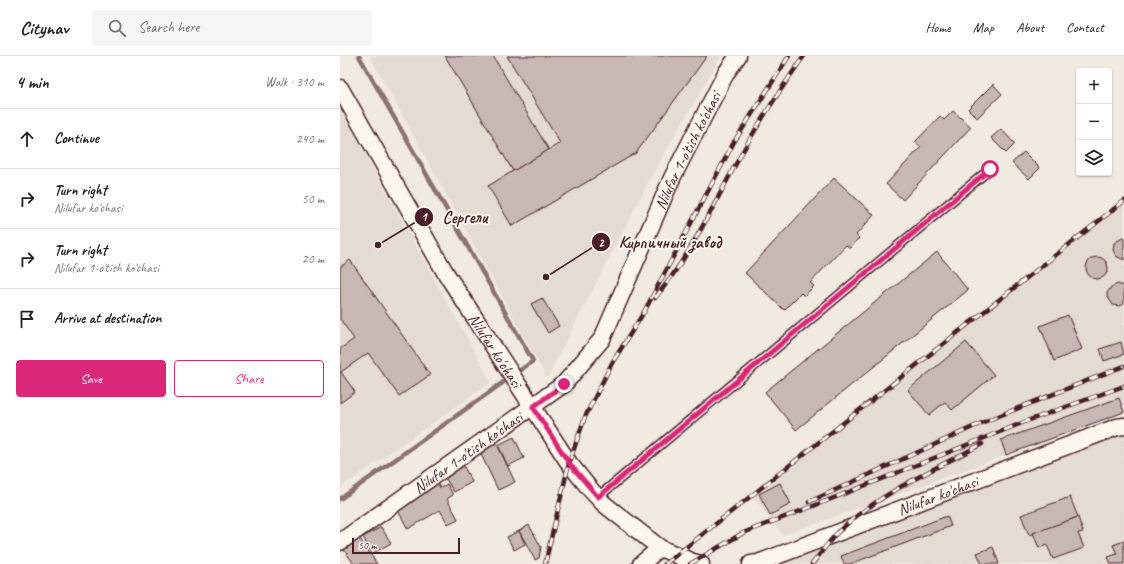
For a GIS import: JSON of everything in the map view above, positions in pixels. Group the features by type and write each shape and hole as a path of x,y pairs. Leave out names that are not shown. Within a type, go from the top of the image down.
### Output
{"street":[{"name":"Nilufar 1-o'tish ko'chasi","path":"340,542 564,384 602,339 672,178 726,73 738,56"},
{"name":"Nilufar ko'chasi","path":"340,88 445,272 569,463 604,504 660,548 701,564"},
{"name":"Nilufar ko'chasi","path":"751,564 1117,427 1124,426"},
{"path":"641,564 660,548"}],"lane":[{"path":"598,497 990,169"}],"shaded area":[{"path":"370,56 721,56 651,177 547,378"},
{"path":"340,108 491,382 340,488"},
{"path":"1124,198 1124,413 783,535 754,498"},
{"path":"1124,435 1124,564 768,564"}],"building":[{"path":"445,56 493,56 549,150 513,171"},
{"path":"507,56 707,56 636,153 512,226 488,186 560,143"},
{"path":"993,84 1002,94 977,118 968,109"},
{"path":"953,111 971,127 903,200 886,184 921,147 915,142 940,116 944,120"},
{"path":"1001,129 1015,144 1006,153 991,138"},
{"path":"1024,152 1040,168 1029,179 1012,163"},
{"path":"834,178 874,215 856,235 859,238 850,248 846,245 810,283 814,286 804,296 801,293 784,310 745,273"},
{"path":"1123,238 1124,260 1116,256 1113,250 1114,243"},
{"path":"937,252 968,290 796,430 765,392"},
{"path":"1097,257 1105,260 1108,268 1105,276 1097,279 1089,276 1086,268 1089,260"},
{"path":"350,260 430,375 399,396 368,353 341,372 355,392 340,403 340,349 354,339 340,319 340,267"},
{"path":"1118,284 1124,286 1124,304 1120,306 1113,305 1107,296 1107,293 1111,287"},
{"path":"542,298 559,326 548,333 531,304"},
{"path":"1068,315 1082,349 1054,361 1040,326"},
{"path":"966,342 994,375 952,410 945,402 929,415 908,390"},
{"path":"1121,342 1124,354 1104,361 1100,349"},
{"path":"1119,398 1124,412 1006,455 1001,440"},
{"path":"514,437 524,458 508,466 498,445"},
{"path":"495,440 515,482 498,490 478,448"},
{"path":"463,465 472,482 454,492 444,476"},
{"path":"436,481 440,488 447,484 453,495 447,499 458,519 448,524 440,510 408,529 395,505"},
{"path":"780,483 791,504 770,515 759,494"},
{"path":"1070,497 1078,517 1029,535 1021,515"},
{"path":"947,516 951,526 850,564 844,564 841,556"},
{"path":"1078,517 1083,532 1078,533 1084,548 1053,559 1047,545 1039,548 1033,533"},
{"path":"529,525 541,547 539,558 535,560 519,531"},
{"path":"381,527 391,543 372,554 363,537"},
{"path":"519,531 525,544 514,550 507,537"},
{"path":"358,536 377,564 354,564 342,547"},
{"path":"1124,541 1124,564 1111,564 1108,557 1117,554 1113,545"},
{"path":"993,547 999,564 982,564 977,553"}],"waterway":[{"path":"340,499 533,361 359,56"}],"railway":[{"path":"545,564 569,463 585,417 612,363 644,312 734,142 789,56"},
{"path":"655,298 692,245 750,139 804,56"},
{"path":"665,564 1124,201"},
{"path":"809,502 986,421 1124,366"},
{"path":"690,564 743,533 1027,421 1124,386"},
{"path":"812,564 828,543 855,517 908,483 982,444"}],"place":[{"name":"Сергели","path":"378,245"},
{"name":"Кирпичный завод","path":"546,277"}],"route":[{"path":"564,384 533,407 569,463 598,497 990,169"}]}
